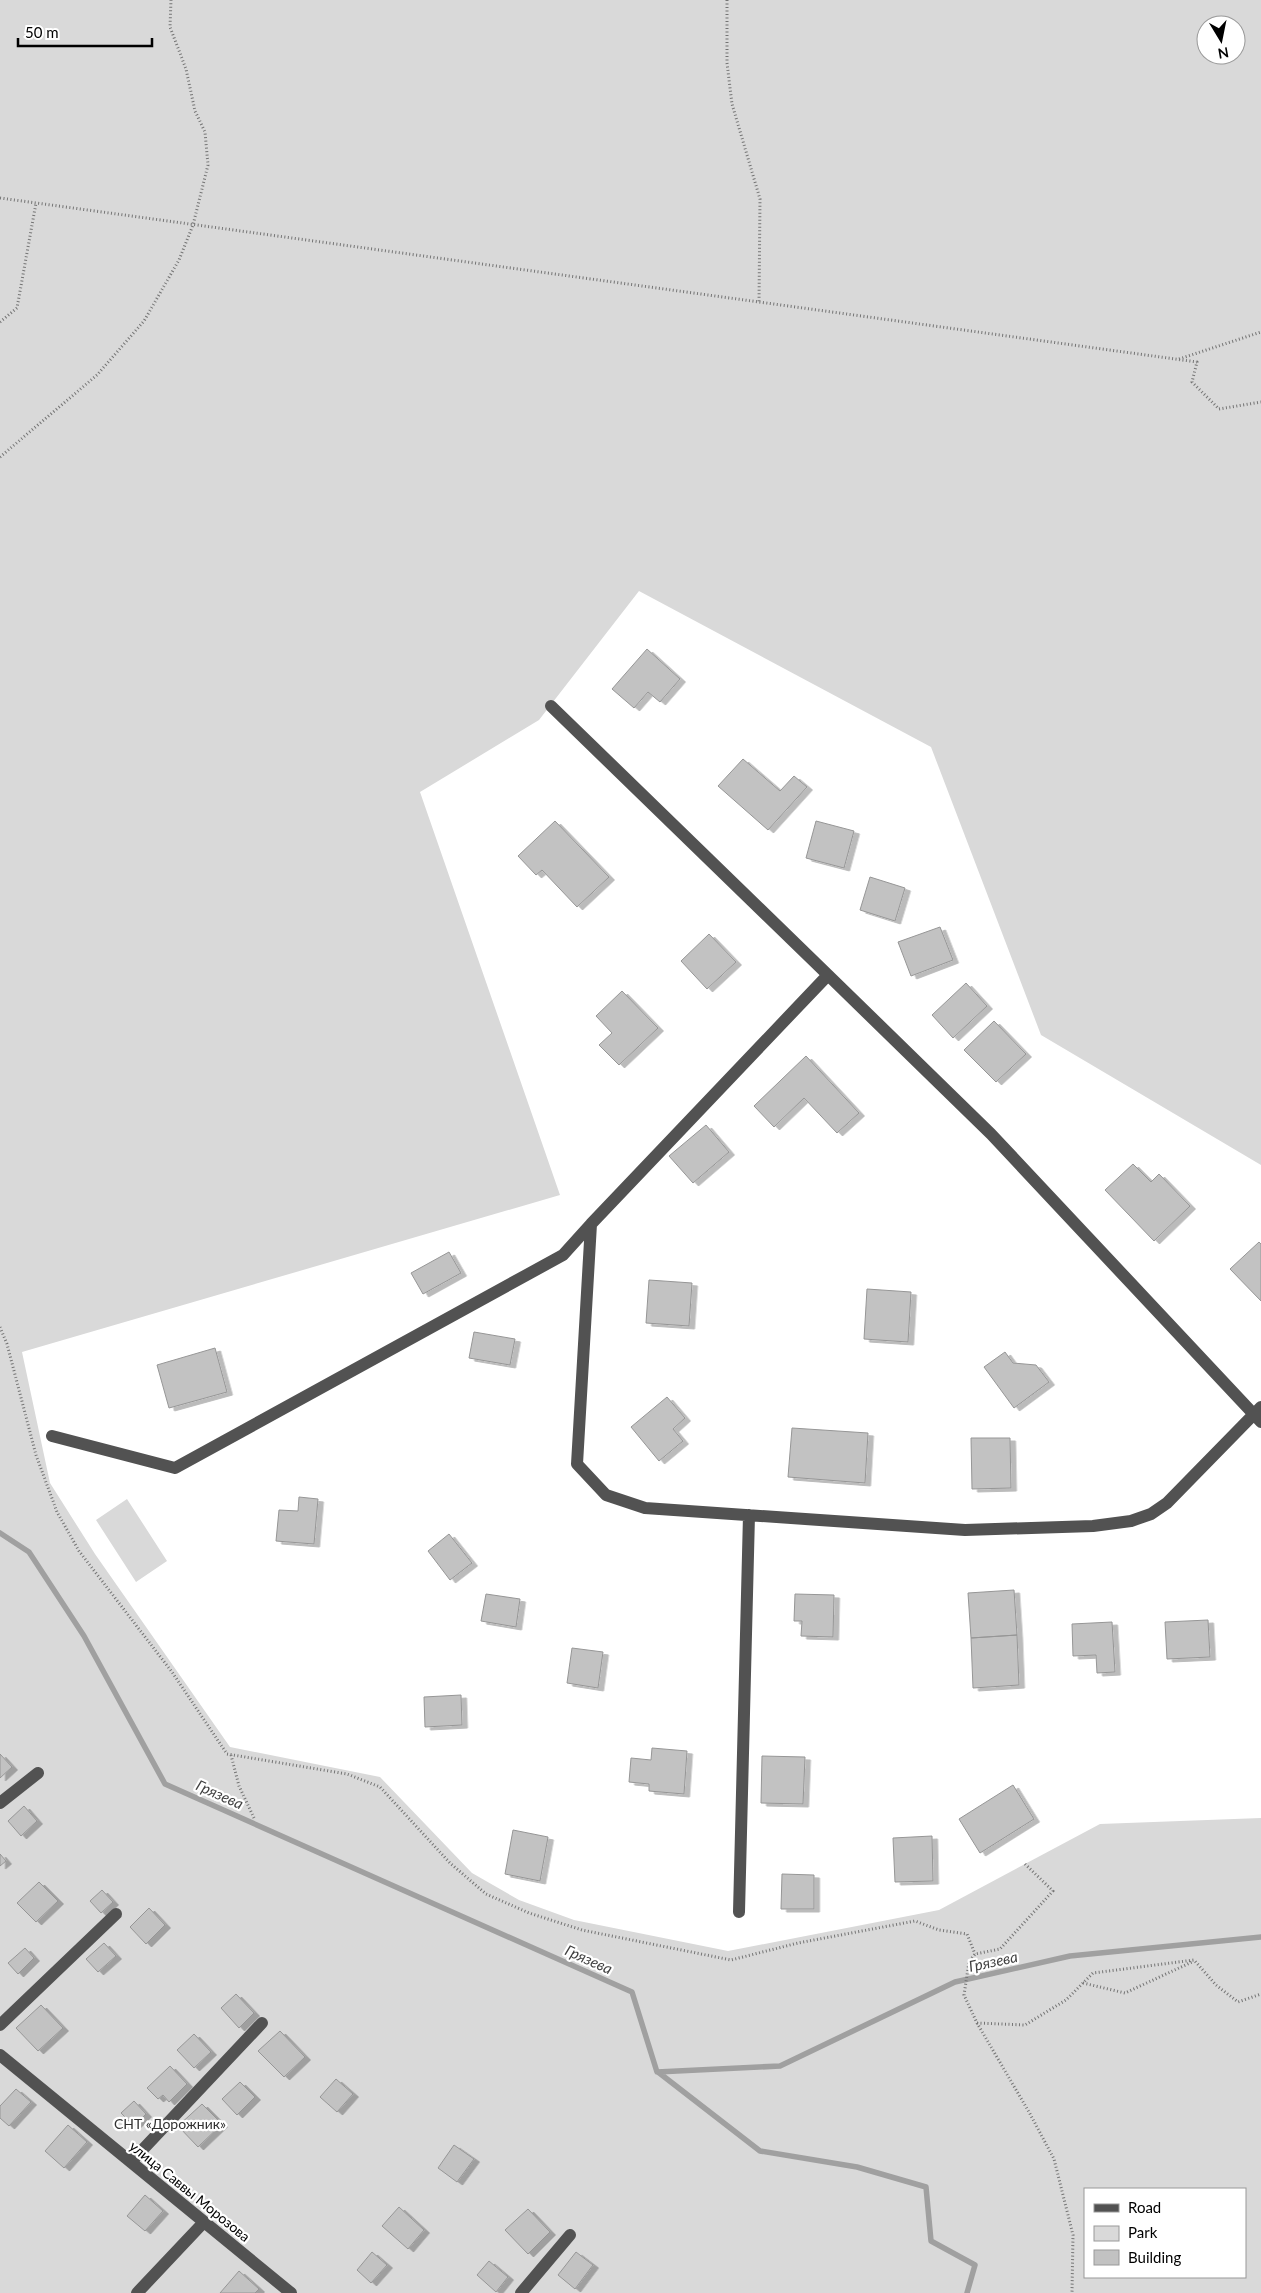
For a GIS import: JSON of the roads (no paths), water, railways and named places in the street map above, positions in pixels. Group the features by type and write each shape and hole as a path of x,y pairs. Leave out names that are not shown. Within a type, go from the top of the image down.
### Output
{"street":[{"path":"551,706 991,1134 1259,1414 1167,1503 1151,1514 1131,1521 1093,1526 965,1530 645,1508 606,1496 577,1464 590,1224"},
{"path":"52,1436 175,1468 564,1255 590,1224 828,975"},
{"path":"739,1912 749,1515"},
{"path":"0,1803 38,1773"},
{"path":"0,2025 116,1914"},
{"path":"130,2162 262,2022"},
{"name":"улица Саввы Морозова","path":"0,2055 285,2291"},
{"path":"136,2293 204,2222"},
{"path":"521,2293 570,2234"}],"waterway":[{"name":"Грязева","path":"0,1533 29,1552 84,1636 165,1784 632,1992 657,2072 780,2066 955,1982 1070,1956 1261,1937"},
{"path":"658,2072 760,2151 857,2167 926,2187 931,2241 975,2265 967,2293"}],"park label":[{"name":"СНТ «Дорожник»","path":"170,2123"}]}
